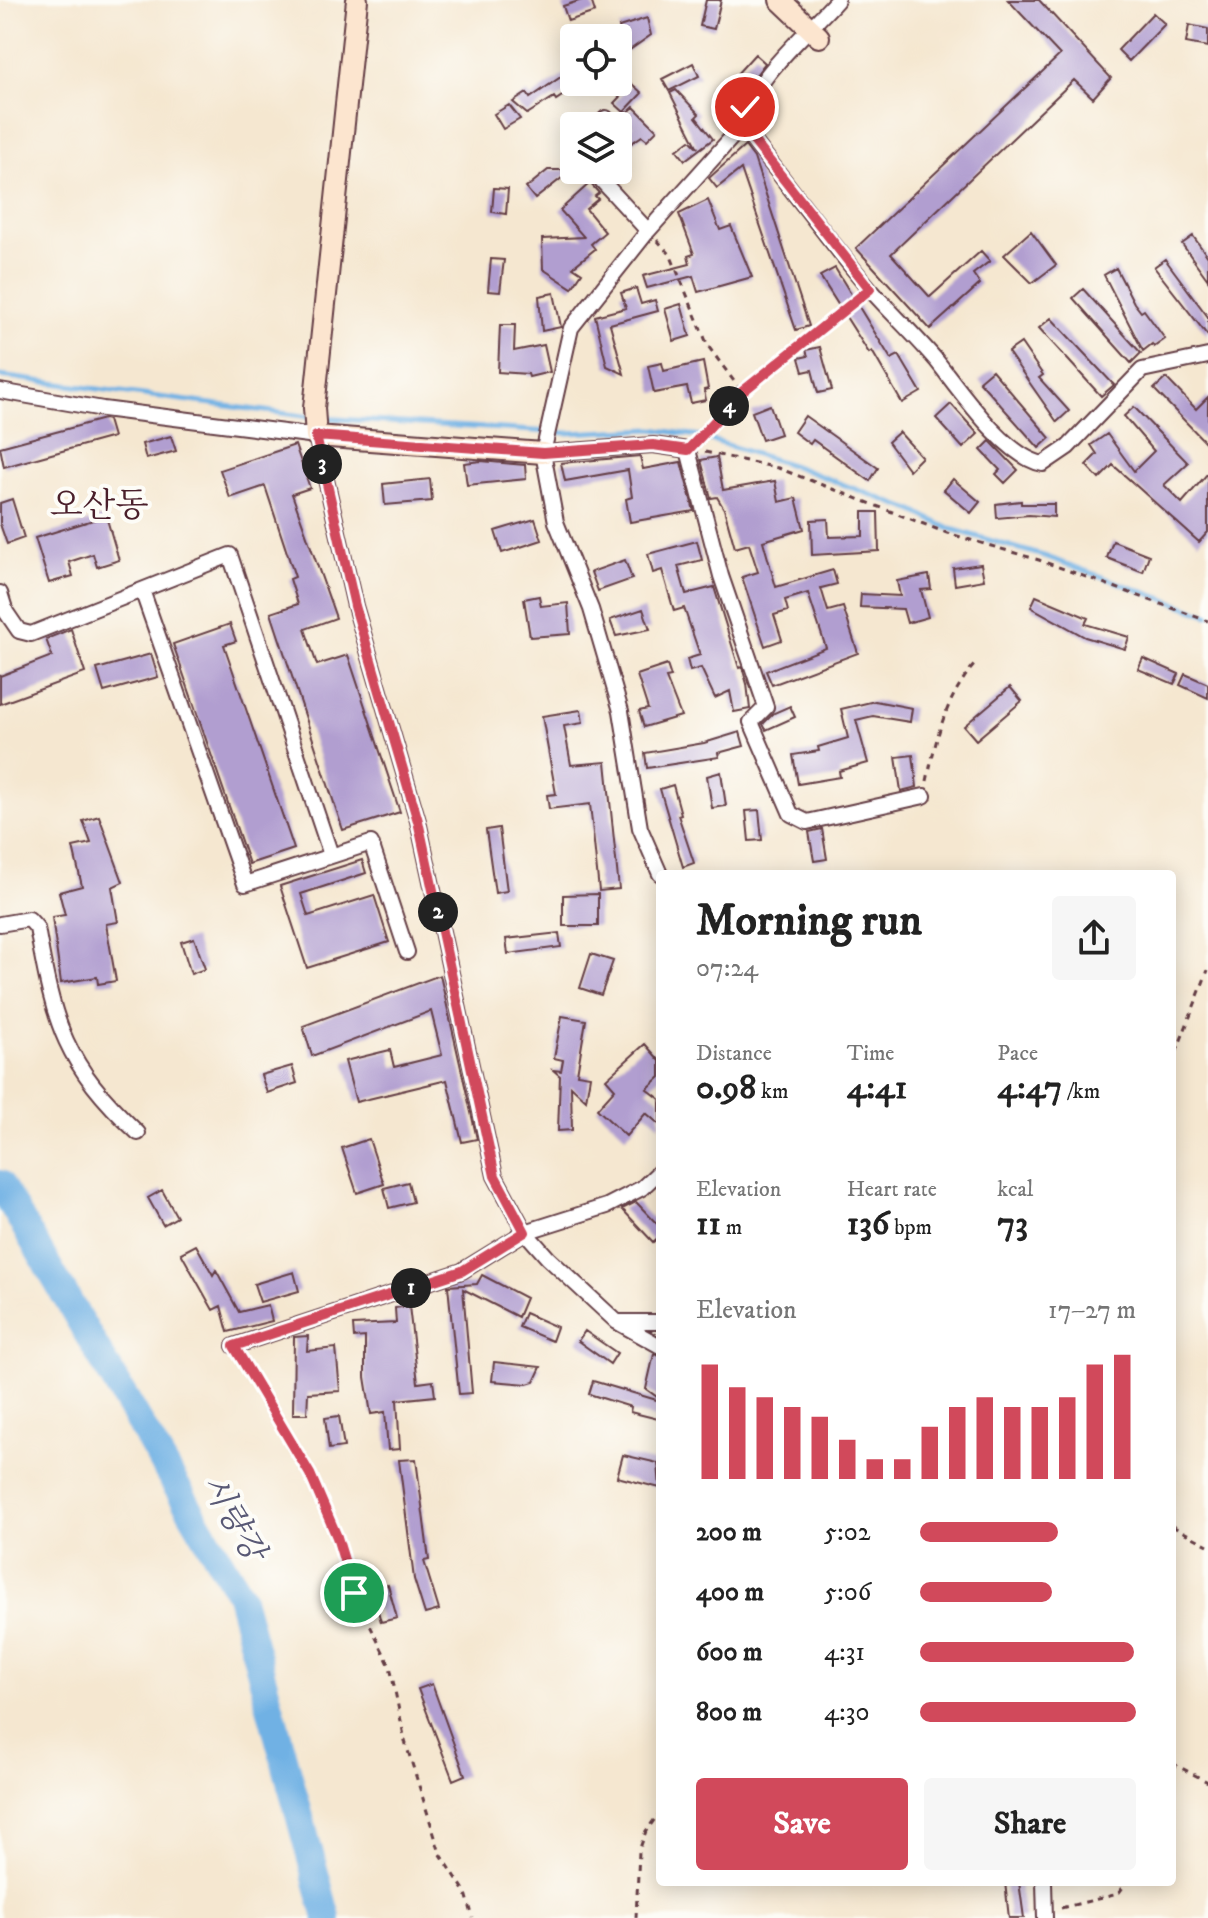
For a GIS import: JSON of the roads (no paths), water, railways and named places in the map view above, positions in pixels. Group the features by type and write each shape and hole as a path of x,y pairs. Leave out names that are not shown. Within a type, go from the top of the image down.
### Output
{"street":[{"path":"357,0 315,423 355,606 418,821 495,1176 525,1232 581,1291 617,1322 656,1344"},
{"path":"780,0 815,33"},
{"path":"658,870 640,828 621,711 591,609 556,522 543,453 571,328 648,231 742,126 745,107 758,88 815,33 837,0"},
{"path":"742,126 870,289 936,360 961,395 1031,462 1043,464 1068,447 1142,370 1208,356"},
{"path":"605,184 648,231"},
{"path":"0,391 103,409 315,423 543,453 653,445 688,450 721,576 766,707 751,722 791,814 807,822 924,796"},
{"path":"0,593 6,612 19,631 31,634 230,555 331,855"},
{"path":"142,590 245,884 371,843 407,952"},
{"path":"0,924 29,919 37,928 51,1006 68,1051 116,1112 138,1133"},
{"path":"234,1346 462,1271 525,1232 607,1206 642,1188 656,1175"},
{"path":"617,1322 656,1322"},
{"path":"1044,1886 1045,1915"}],"waterway":[{"path":"0,376 311,417"},
{"path":"321,418 568,433 653,429 698,436 794,466 914,511 948,528 1047,557 1208,615"},
{"name":"시량강","path":"0,1184 240,1595 327,1918"}],"district":[{"name":"오산동","path":"99,504"}]}
